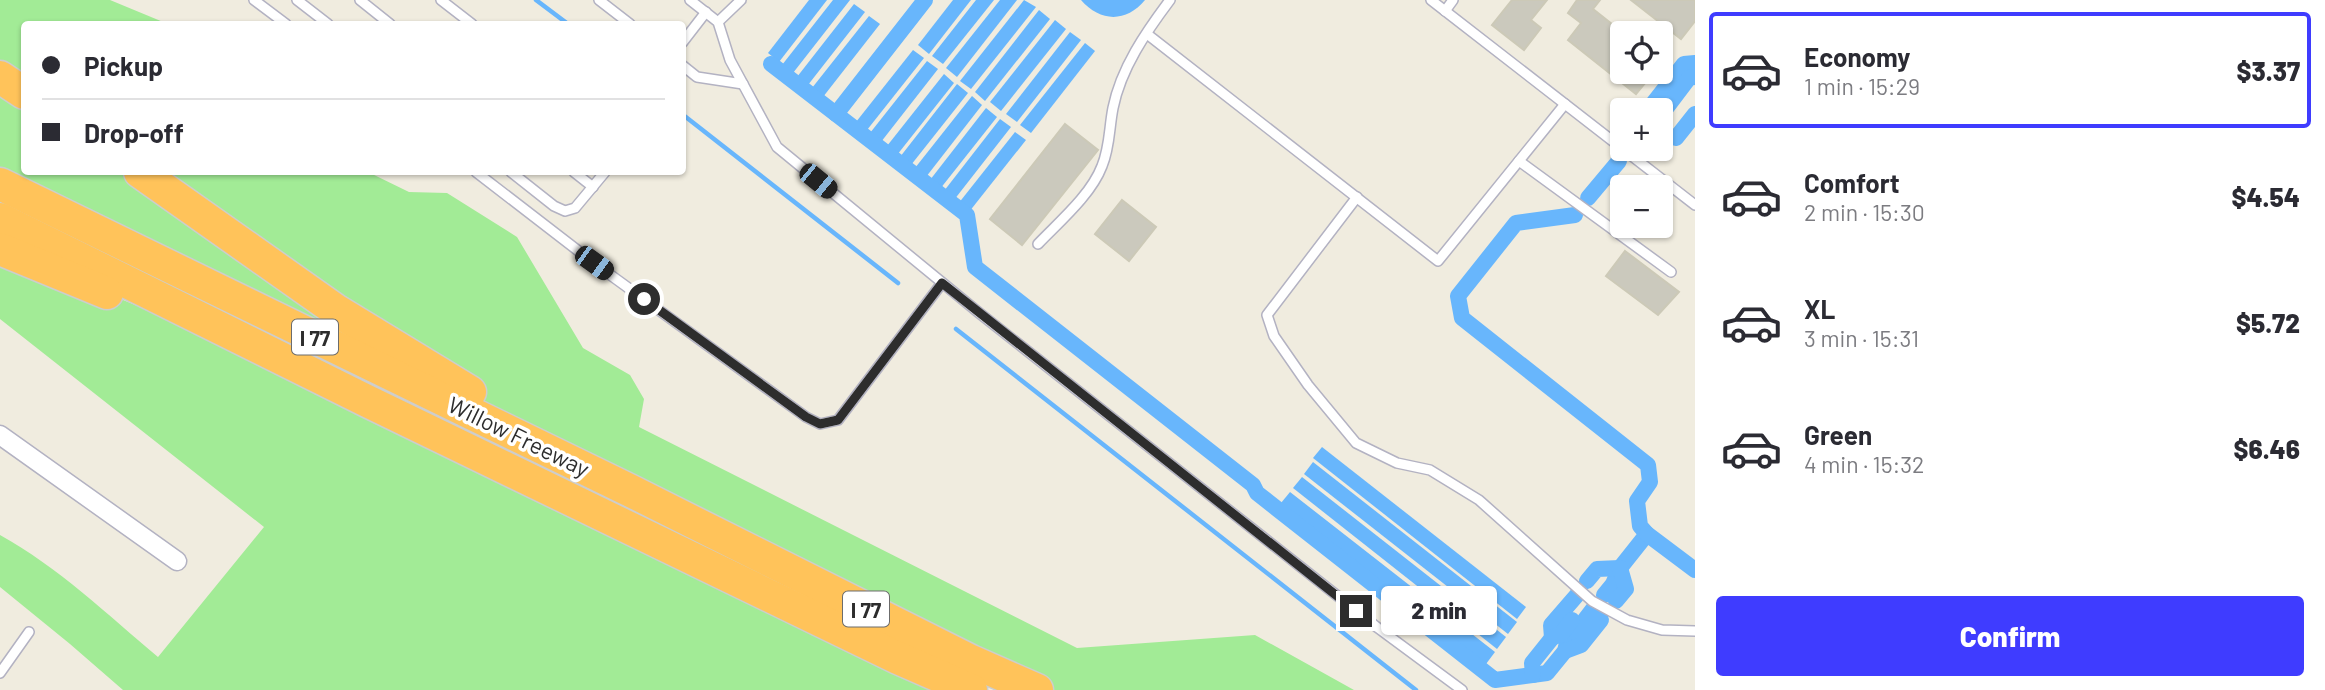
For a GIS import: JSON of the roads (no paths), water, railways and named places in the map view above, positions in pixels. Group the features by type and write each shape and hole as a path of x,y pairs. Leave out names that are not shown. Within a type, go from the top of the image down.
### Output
{"highway":[{"path":"0,77 21,91"},
{"path":"144,175 337,311 629,490"},
{"name":"Willow Freeway","path":"0,184 629,490 971,661 1037,690"},
{"name":"Willow Freeway","path":"0,219 367,401 898,658 971,690"},
{"path":"0,249 367,401"}],"street":[{"path":"0,435 177,561"}],"lane":[{"path":"254,0 282,21"},
{"path":"297,0 324,21"},
{"path":"360,0 386,21"},
{"path":"441,0 468,21"},
{"path":"598,0 626,21"},
{"path":"690,0 718,22 730,60 777,147 942,283 1378,628 1462,690"},
{"path":"718,22 741,0"},
{"path":"1038,244 1076,205 1102,168 1122,74 1170,0"},
{"path":"1431,0 1695,205"},
{"path":"1445,11 1453,0"},
{"path":"686,38 706,12"},
{"path":"1147,34 1438,261 1565,104"},
{"path":"686,68 697,77 743,84"},
{"path":"1519,161 1671,272"},
{"path":"480,175 604,270 806,417 820,424 838,420 942,283"},
{"path":"515,175 554,206 565,211 575,208 603,175"},
{"path":"578,175 593,187"},
{"path":"1357,197 1267,315 1274,336 1308,385 1356,443 1397,463 1430,470 1479,500 1592,601 1627,620 1662,630 1695,631"},
{"path":"0,673 29,632"}],"water":[{"path":"809,0 827,0 779,62 768,53"},
{"path":"833,0 850,0 793,73 782,65"},
{"path":"953,0 971,0 929,54 918,45"},
{"path":"976,0 994,0 943,64 932,56"},
{"path":"1000,0 1017,0 957,77 946,68"},
{"path":"1024,0 1036,7 971,89 960,81"},
{"path":"1081,0 1145,0 1130,13 1113,17 1096,13"},
{"path":"854,4 865,12 808,85 797,77"},
{"path":"1039,10 1050,19 985,101 975,92"},
{"path":"869,16 880,24 823,97 812,88"},
{"path":"1055,20 1066,29 1001,111 990,102"},
{"path":"1070,32 1081,40 1017,122 1006,114"},
{"path":"1085,43 1095,51 1031,133 1020,125"},
{"path":"913,50 924,58 867,130 856,122"},
{"path":"927,61 938,69 881,142 870,133"},
{"path":"944,74 954,83 897,155 887,146"},
{"path":"957,84 968,93 911,165 900,157"},
{"path":"972,96 982,105 926,177 915,168"},
{"path":"986,108 997,117 940,189 930,180"},
{"path":"1000,119 1011,127 954,200 944,191"},
{"path":"1015,132 1026,140 969,212 958,204"},
{"path":"1322,447 1526,607 1517,619 1313,458"},
{"path":"1313,462 1517,622 1508,634 1304,474"},
{"path":"1302,477 1506,637 1497,649 1293,488"},
{"path":"1290,492 1495,652 1486,664 1281,503"}],"waterway":[{"path":"536,0 564,21"},
{"path":"836,114 925,0"},
{"path":"1657,98 1684,64 1695,63"},
{"path":"771,64 967,215 975,267 1253,485 1257,493 1495,680 1547,673 1593,609"},
{"path":"1673,99 1689,78 1695,77"},
{"path":"1676,138 1695,114"},
{"path":"686,117 898,283"},
{"path":"1588,198 1619,161"},
{"path":"1575,215 1516,223 1458,296 1462,318 1648,465 1650,482 1637,501 1640,526 1647,534 1620,568 1613,584 1604,595"},
{"path":"956,329 1416,690"},
{"path":"1647,534 1695,570"},
{"path":"1587,581 1597,569 1620,568"},
{"path":"1616,601 1626,589 1620,568"},
{"path":"1552,638 1551,625 1577,595"},
{"path":"1533,675 1532,663 1552,638 1561,634 1572,620"},
{"path":"1565,651 1581,645 1601,620"}]}
